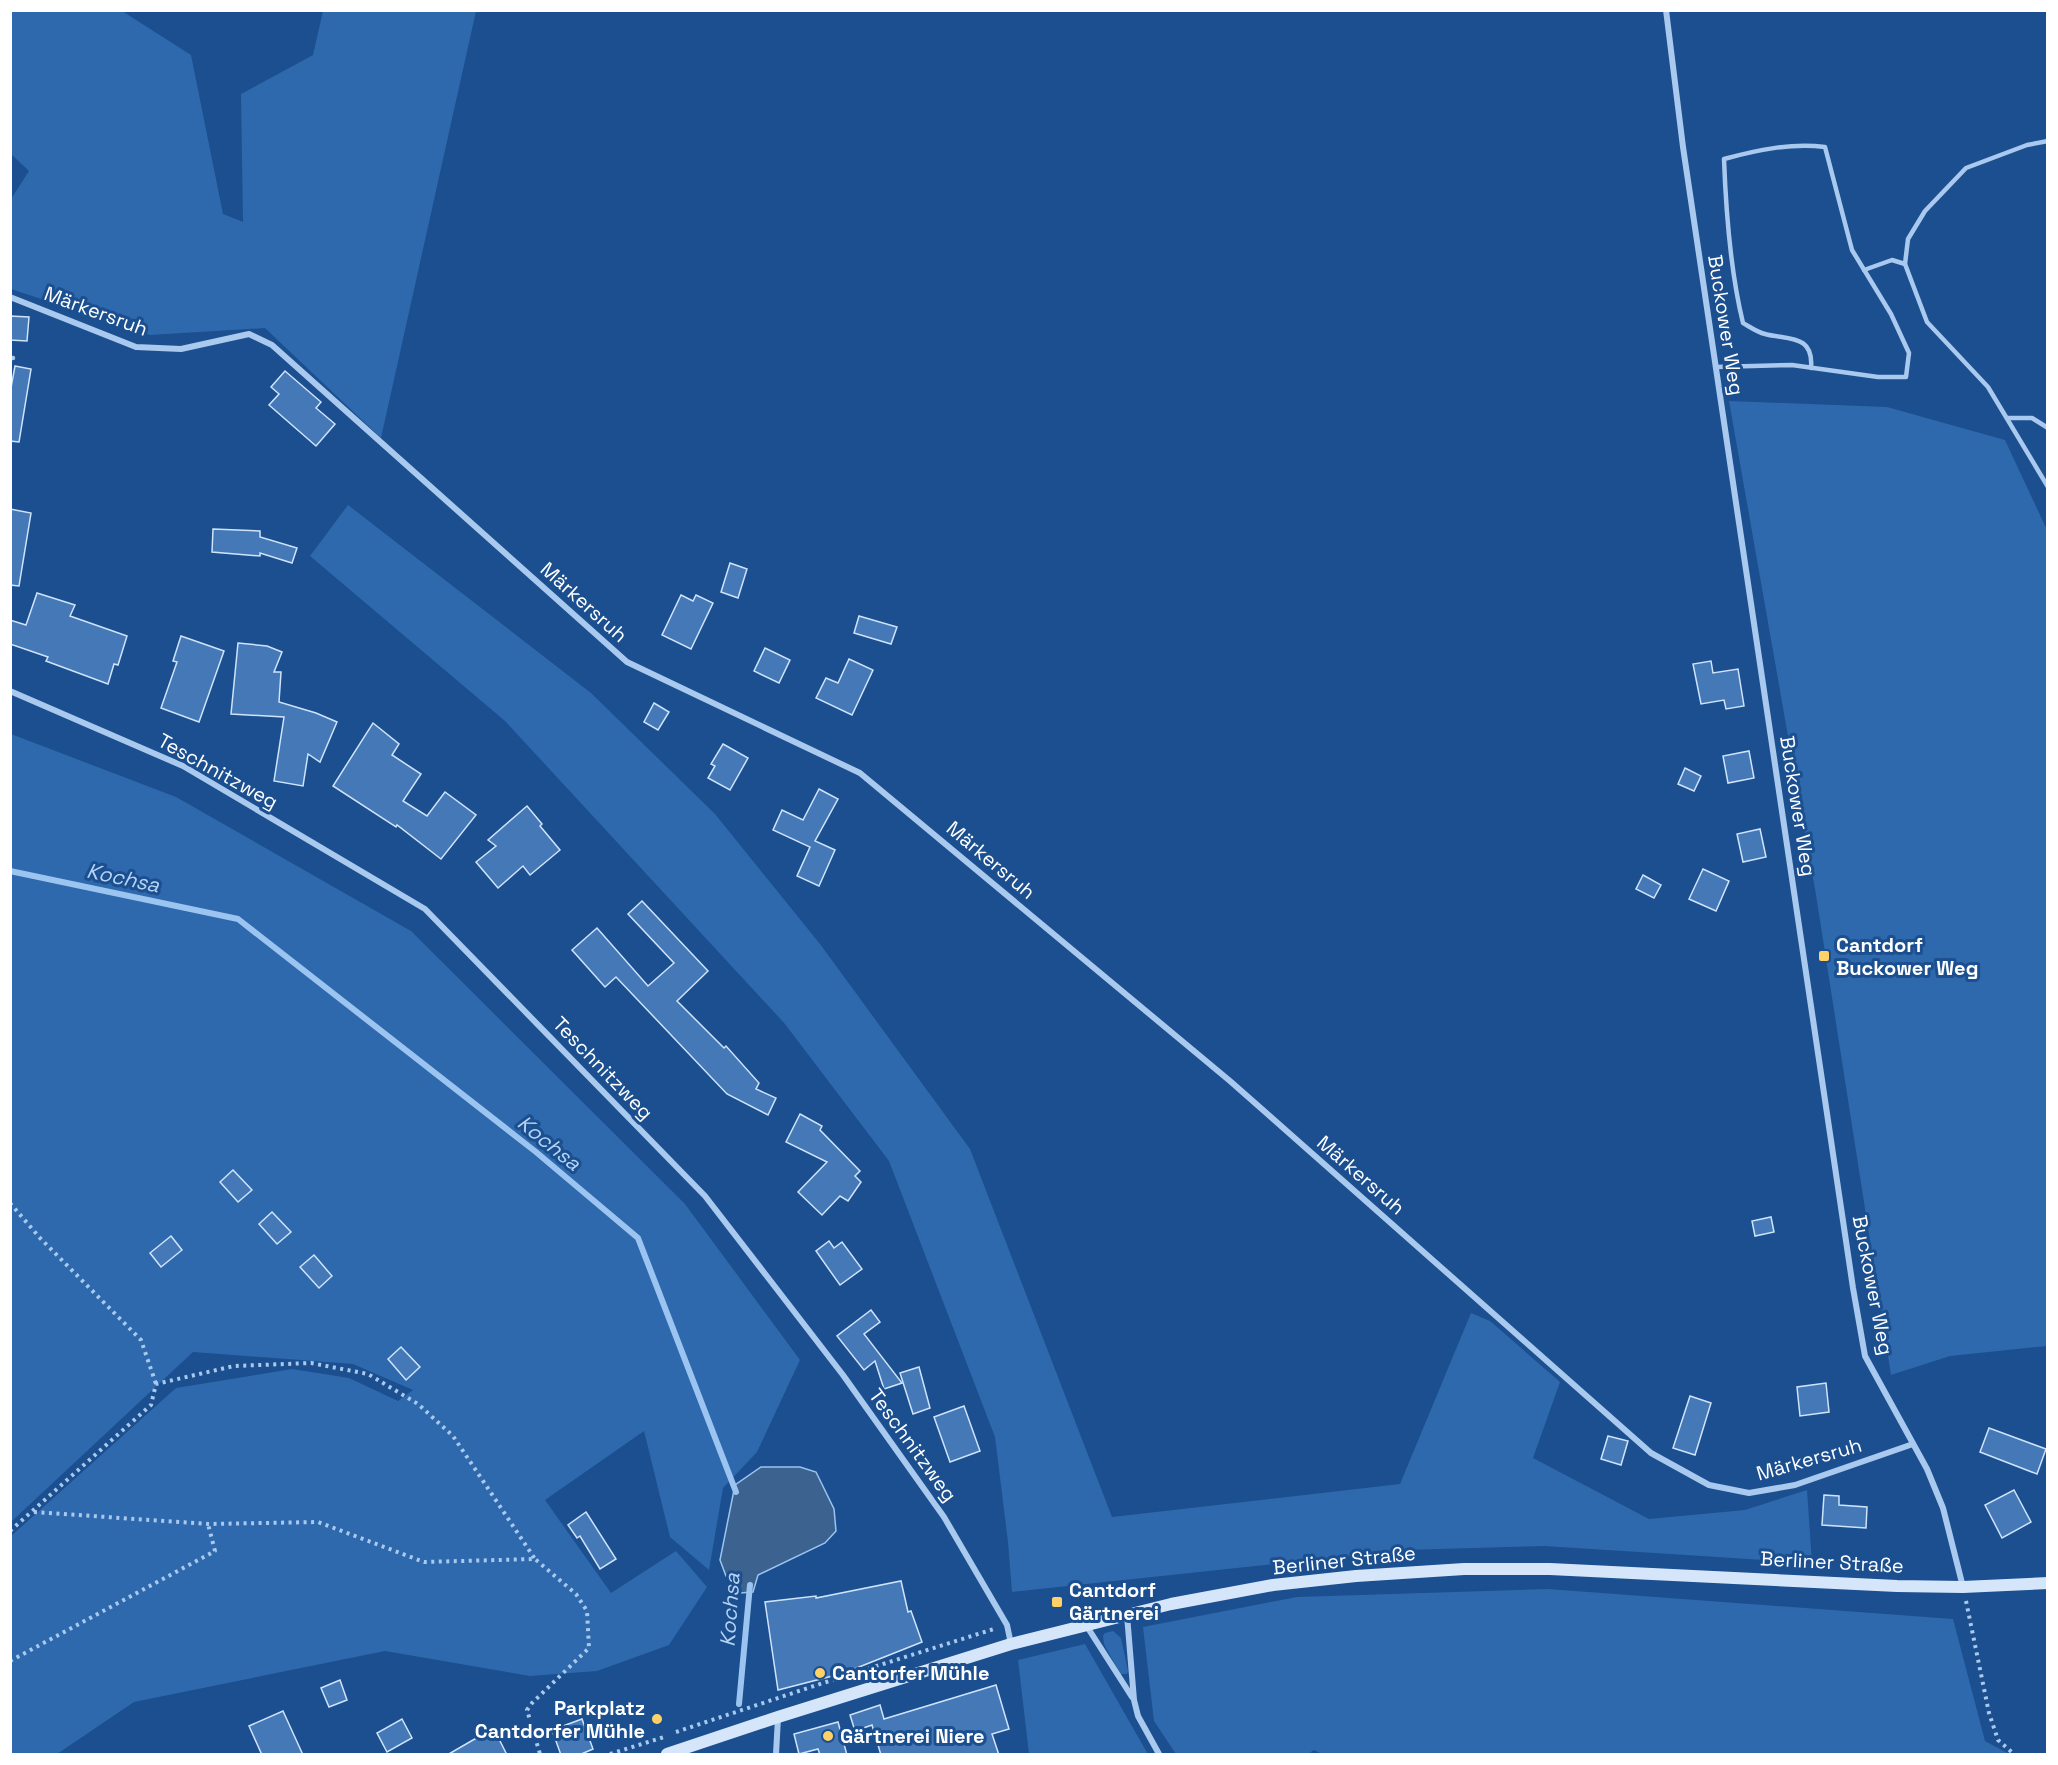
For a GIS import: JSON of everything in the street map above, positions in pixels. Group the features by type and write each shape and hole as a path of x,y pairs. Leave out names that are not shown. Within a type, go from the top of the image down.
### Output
{"main road":[{"name":"Berliner Straße","path":"667,1755 778,1717 1011,1644 1171,1604 1274,1586 1356,1576 1464,1569 1550,1569 1897,1586 1963,1587 2048,1583"}],"street":[{"name":"Buckower Weg","path":"1666,10 1683,147 1863,1344 1866,1356 1927,1469 1943,1508 1963,1587"},
{"name":"Märkersruh","path":"10,297 136,347 181,349 249,334 272,345 627,662 860,773 1230,1081 1652,1453 1709,1485 1749,1493 1795,1485 1913,1444"},
{"name":"Teschnitzweg","path":"10,691 183,766 424,909 705,1196 843,1375 945,1517 1007,1625 1011,1644"},
{"path":"1127,1615 1134,1701 1138,1716 1159,1755"},
{"path":"1086,1624 1134,1701"},
{"path":"776,1755 778,1717"}],"lane":[{"path":"2048,141 2027,145 1966,168 1925,211 1908,239 1905,264 1927,322 1988,387 2048,487"},
{"path":"1716,367 1792,365 1811,368 1878,377 1906,377 1909,354 1891,314 1852,250 1825,147 1802,145 1752,152 1724,159 1725,199 1734,276 1743,323 1762,334 1799,340 1808,347 1812,355 1811,368"},
{"path":"1864,270 1892,260 1905,264"},
{"path":"2007,418 2032,418 2048,428"}],"path":[{"path":"10,1203 40,1238 141,1340 156,1384 151,1405 34,1512 10,1531"},
{"path":"156,1384 234,1366 311,1363 368,1374 418,1404 453,1436 535,1559 576,1594 587,1611 589,1648 527,1710 540,1755"},
{"path":"34,1512 208,1524 318,1522 424,1562 535,1559"},
{"path":"10,1661 215,1551 208,1524"},
{"path":"1963,1587 1989,1713 1998,1740 2014,1755"},
{"path":"610,1755 824,1683 1007,1625"}],"shaded area":[{"path":"11,10 122,11 191,55 223,214 243,222 241,94 313,55 323,11 476,11 381,438 265,328 150,335 11,289 11,199 29,171 11,154"},
{"path":"1729,401 1887,407 2005,440 2047,530 2047,1346 1950,1356 1891,1375 1816,895"},
{"path":"348,505 591,693 715,814 820,944 970,1149 1112,1517 1400,1484 1471,1313 1490,1321 1560,1382 1533,1458 1649,1519 1745,1510 1807,1490 1812,1563 1544,1546 1405,1550 1012,1592 995,1437 889,1161 785,1024 505,721 310,556"},
{"path":"11,734 176,797 411,931 685,1204 800,1360 757,1452 723,1488 709,1570 670,1537 644,1431 545,1500 611,1593 676,1551 707,1587 669,1645 597,1671 530,1676 385,1651 134,1702 57,1754 11,1754 11,1536 176,1388 292,1369 349,1378 398,1401 413,1390 353,1364 193,1352 11,1522"},
{"path":"761,1467 800,1467 816,1472 834,1509 836,1531 825,1543 758,1575 753,1592 740,1593 726,1576 720,1560 735,1485"},
{"path":"1548,1589 1953,1619 1985,1741 2009,1754 1322,1754 1314,1750 1308,1754 1176,1754 1154,1721 1143,1627 1297,1597"},
{"path":"1113,1631 1121,1638 1127,1674 1120,1674 1104,1644 1105,1633"},
{"path":"1085,1644 1148,1754 1029,1754 1018,1660"}],"building":[{"path":"10,316 29,317 27,341 10,340"},
{"path":"15,366 31,369 19,442 10,441 10,393"},
{"path":"285,371 321,402 316,408 335,424 316,446 269,405 279,394 271,387"},
{"path":"10,509 31,513 19,586 10,585"},
{"path":"213,529 260,531 260,537 297,548 292,563 260,553 260,556 212,552"},
{"path":"730,563 747,569 738,598 721,592"},
{"path":"37,593 75,605 70,616 127,636 118,665 114,664 108,684 46,661 48,657 10,644 10,620 26,625"},
{"path":"681,595 693,601 696,595 713,603 691,649 662,635"},
{"path":"859,616 897,627 891,644 854,633"},
{"path":"181,636 224,651 199,722 161,708 177,662 173,661"},
{"path":"238,643 267,646 282,652 274,672 281,672 279,702 337,722 320,762 308,754 303,786 274,781 284,717 231,714"},
{"path":"765,648 790,660 779,683 754,671"},
{"path":"849,659 873,670 852,715 816,698 826,678 838,683"},
{"path":"1711,661 1713,673 1738,669 1744,706 1726,709 1724,700 1701,704 1693,664"},
{"path":"654,703 669,712 658,730 644,722"},
{"path":"373,723 399,744 392,755 421,774 403,801 427,816 445,792 476,815 441,859 397,825 396,827 333,786"},
{"path":"723,744 748,758 730,790 708,778 715,766 711,764"},
{"path":"1749,751 1754,778 1728,783 1723,756"},
{"path":"1685,768 1701,776 1694,791 1678,784"},
{"path":"819,789 838,799 815,841 835,850 819,886 797,876 810,847 773,830 782,810 803,820"},
{"path":"527,806 560,850 530,875 523,866 498,888 476,862 496,846 488,840"},
{"path":"1760,829 1766,857 1743,862 1737,834"},
{"path":"1703,869 1729,881 1716,911 1689,899"},
{"path":"1643,875 1661,885 1654,898 1636,889"},
{"path":"642,901 708,971 677,1001 724,1048 726,1046 759,1083 756,1089 776,1098 768,1115 727,1094 616,977 605,987 572,950 597,928 648,986 674,963 628,914"},
{"path":"800,1114 822,1126 820,1130 860,1171 855,1176 861,1182 848,1201 840,1196 822,1215 798,1192 827,1162 786,1142"},
{"path":"233,1170 252,1190 238,1202 220,1182"},
{"path":"272,1212 291,1232 277,1244 259,1224"},
{"path":"1771,1217 1774,1232 1755,1236 1752,1221"},
{"path":"171,1236 182,1250 161,1267 150,1253"},
{"path":"829,1241 834,1248 842,1242 862,1269 840,1285 816,1251"},
{"path":"314,1255 332,1276 319,1288 300,1267"},
{"path":"871,1310 880,1322 864,1334 902,1383 884,1389 875,1361 864,1370 837,1336"},
{"path":"401,1347 420,1367 406,1380 388,1359"},
{"path":"919,1367 930,1408 913,1414 900,1373"},
{"path":"1826,1383 1829,1412 1800,1416 1797,1387"},
{"path":"1690,1396 1711,1403 1695,1455 1673,1448"},
{"path":"964,1406 980,1451 950,1462 934,1417"},
{"path":"1989,1428 2046,1449 2037,1474 1980,1452"},
{"path":"1608,1436 1628,1441 1621,1465 1601,1459"},
{"path":"2014,1490 2031,1522 2002,1538 1985,1505"},
{"path":"1824,1495 1839,1496 1839,1505 1867,1507 1866,1528 1822,1525"},
{"path":"586,1512 616,1559 600,1569 580,1536 577,1538 568,1525"},
{"path":"901,1581 908,1612 911,1611 922,1642 844,1673 778,1690 765,1602 816,1596 816,1598"},
{"path":"340,1680 347,1700 329,1707 321,1688"},
{"path":"996,1685 1009,1729 992,1734 999,1755 881,1755 872,1725 855,1731 850,1715 880,1705 884,1719"},
{"path":"283,1711 303,1755 262,1755 249,1726"},
{"path":"402,1719 412,1738 387,1752 377,1733"},
{"path":"582,1719 593,1749 579,1755 561,1755 552,1730"},
{"path":"838,1722 847,1755 820,1755 818,1749 799,1754 794,1734"},
{"path":"494,1729 507,1755 447,1755 473,1740"}],"waterway":[{"name":"Kochsa","path":"10,871 238,919 536,1152 638,1238 736,1492"},
{"name":"Kochsa","path":"739,1704 750,1585"}],"place":[{"name":"Cantdorf Buckower Weg","path":"1824,956"},
{"name":"Cantdorf Gärtnerei","path":"1057,1602"},
{"name":"Cantorfer Mühle","path":"820,1673"},
{"name":"Parkplatz Cantdorfer Mühle","path":"657,1719"},
{"name":"Gärtnerei Niere","path":"828,1736"}]}
